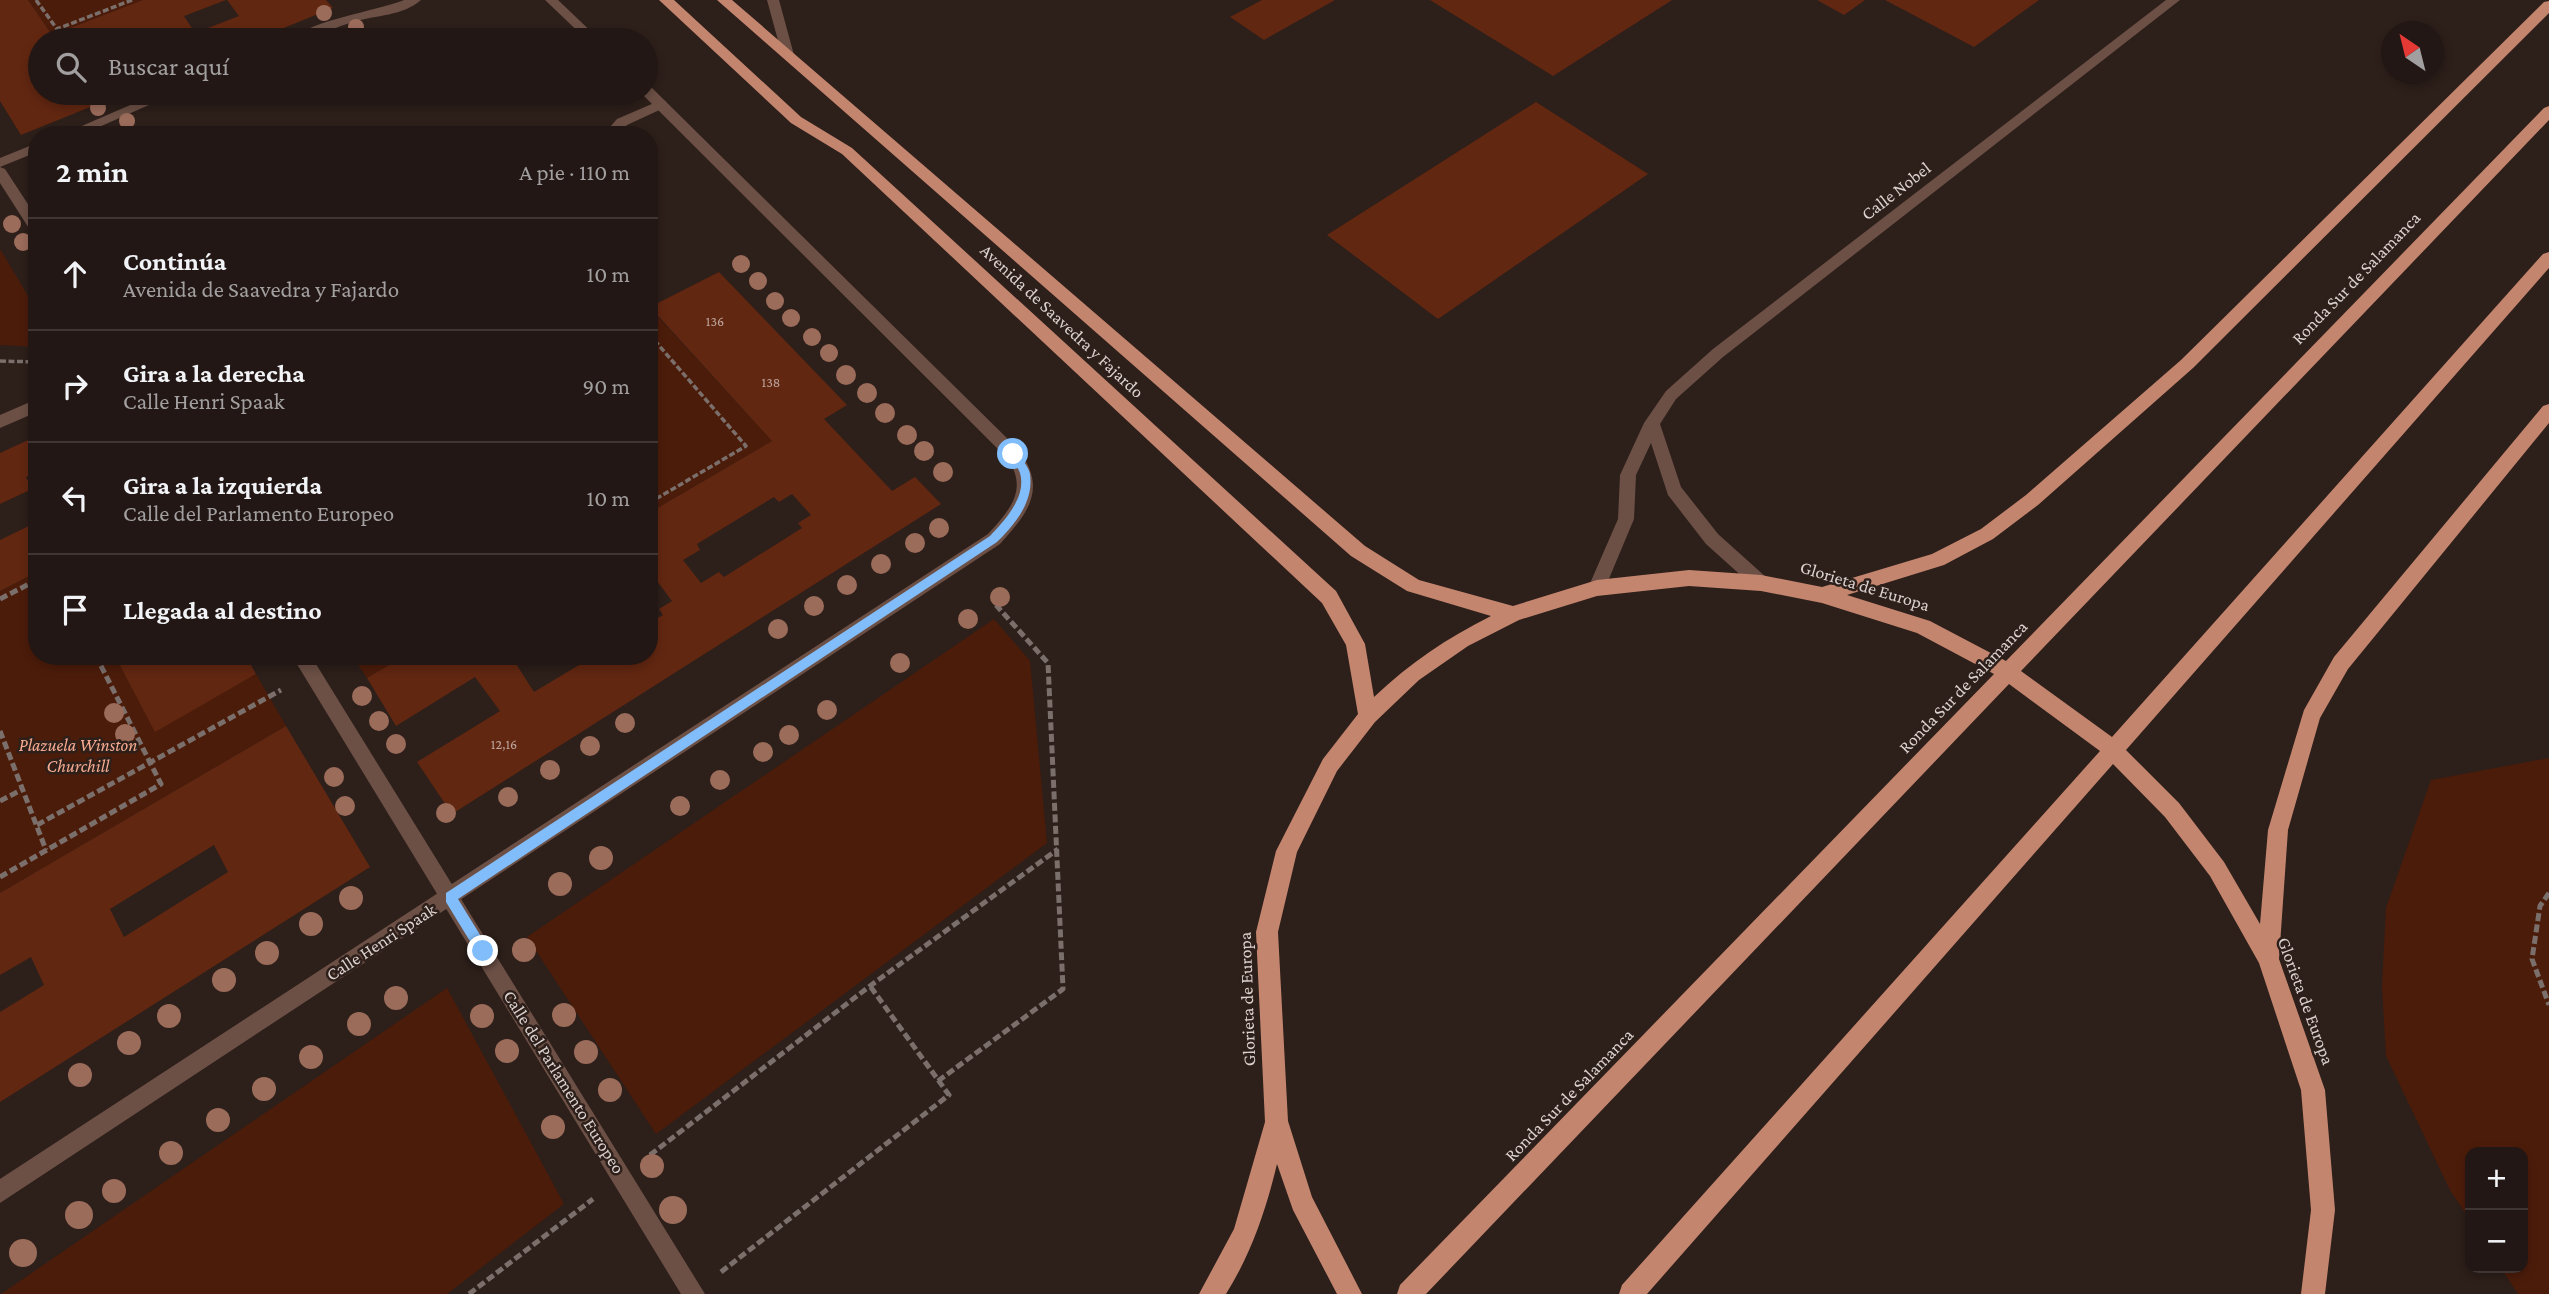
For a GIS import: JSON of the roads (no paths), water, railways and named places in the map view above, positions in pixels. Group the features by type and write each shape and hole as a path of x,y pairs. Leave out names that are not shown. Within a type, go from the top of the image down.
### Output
{"highway":[{"name":"Avenida de Saavedra y Fajardo","path":"666,0 796,120 847,151 1329,597 1355,644 1368,716"},
{"name":"Avenida de Saavedra y Fajardo","path":"724,0 1357,551 1413,586 1513,614"},
{"path":"1822,595 1937,559 1987,534 2032,500 2187,364 2549,5"},
{"name":"Ronda Sur de Salamanca","path":"1409,1294 2549,111"},
{"path":"1631,1294 2549,258"},
{"path":"2268,959 2278,830 2311,716 2341,663 2549,411"},
{"name":"Glorieta de Europa","path":"1350,1294 1301,1202 1276,1121 1267,932 1287,851 1330,765 1368,716 1412,674 1461,640 1513,614 1597,588 1689,579 1761,583 1822,595 1923,627 1994,663 2098,736 2172,810 2217,869 2268,959 2313,1090 2323,1210 2313,1294"},
{"path":"1211,1294 1225,1274 1252,1220 1276,1121"}],"street":[{"path":"326,28 351,18 383,13 415,0"},
{"path":"551,0 581,28"},
{"path":"773,0 788,55"},
{"name":"Calle Nobel","path":"1597,588 1626,519 1628,475 1652,423 1671,395 1718,353 2174,0"},
{"path":"618,126 661,104 658,101"},
{"name":"Calle Henri Spaak","path":"0,1192 993,539 1016,516 1024,490 1025,473 1013,454 661,104"},
{"path":"90,126 140,105"},
{"path":"0,163 28,152"},
{"path":"0,172 28,216"},
{"path":"0,422 28,409"},
{"path":"1652,423 1674,490 1712,539 1761,583"},
{"name":"Calle del Parlamento Europeo","path":"307,665 694,1294"}],"park label":[{"name":"Plazuela Winston Churchill","path":"78,755"}]}
